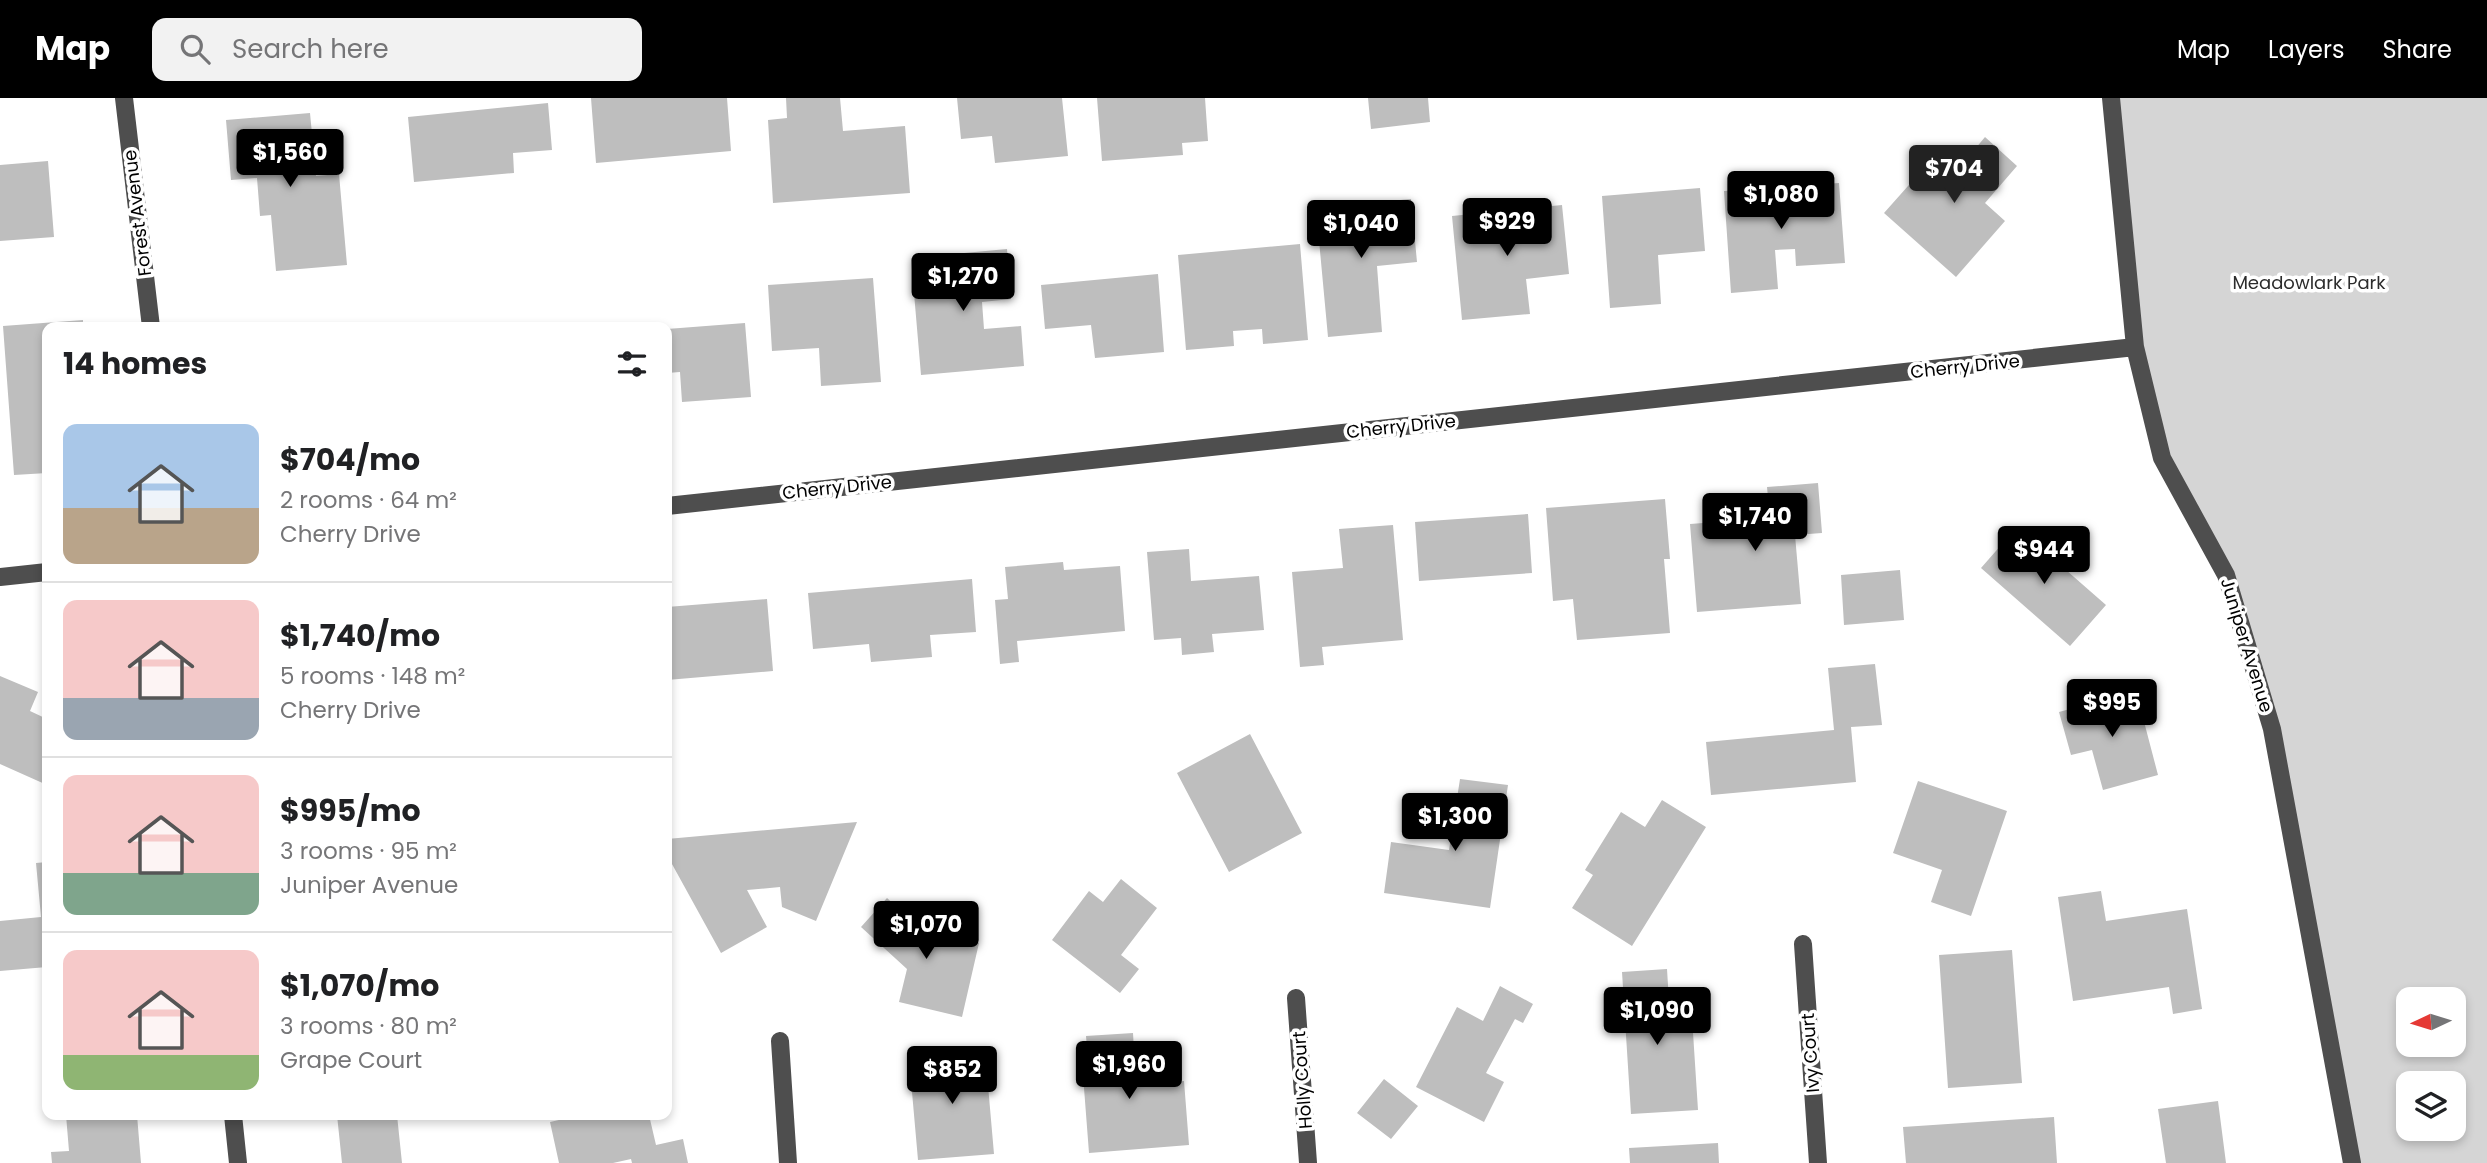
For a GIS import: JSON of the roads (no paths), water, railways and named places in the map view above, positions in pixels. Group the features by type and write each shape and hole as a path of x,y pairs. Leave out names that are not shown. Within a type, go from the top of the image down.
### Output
{"street":[{"name":"Forest Avenue","path":"124,98 150,322"},
{"name":"Juniper Avenue","path":"2111,98 2135,347 2162,458 2226,575 2272,729 2352,1163"},
{"name":"Cherry Drive","path":"672,505 2135,347"},
{"path":"0,577 42,573"},
{"name":"Ivy Court","path":"1802,944 1818,1163"},
{"name":"Holly Court","path":"1296,998 1308,1163"},
{"path":"780,1041 788,1163"},
{"path":"234,1120 238,1163"}],"park label":[{"name":"Meadowlark Park","path":"2309,282"}]}
